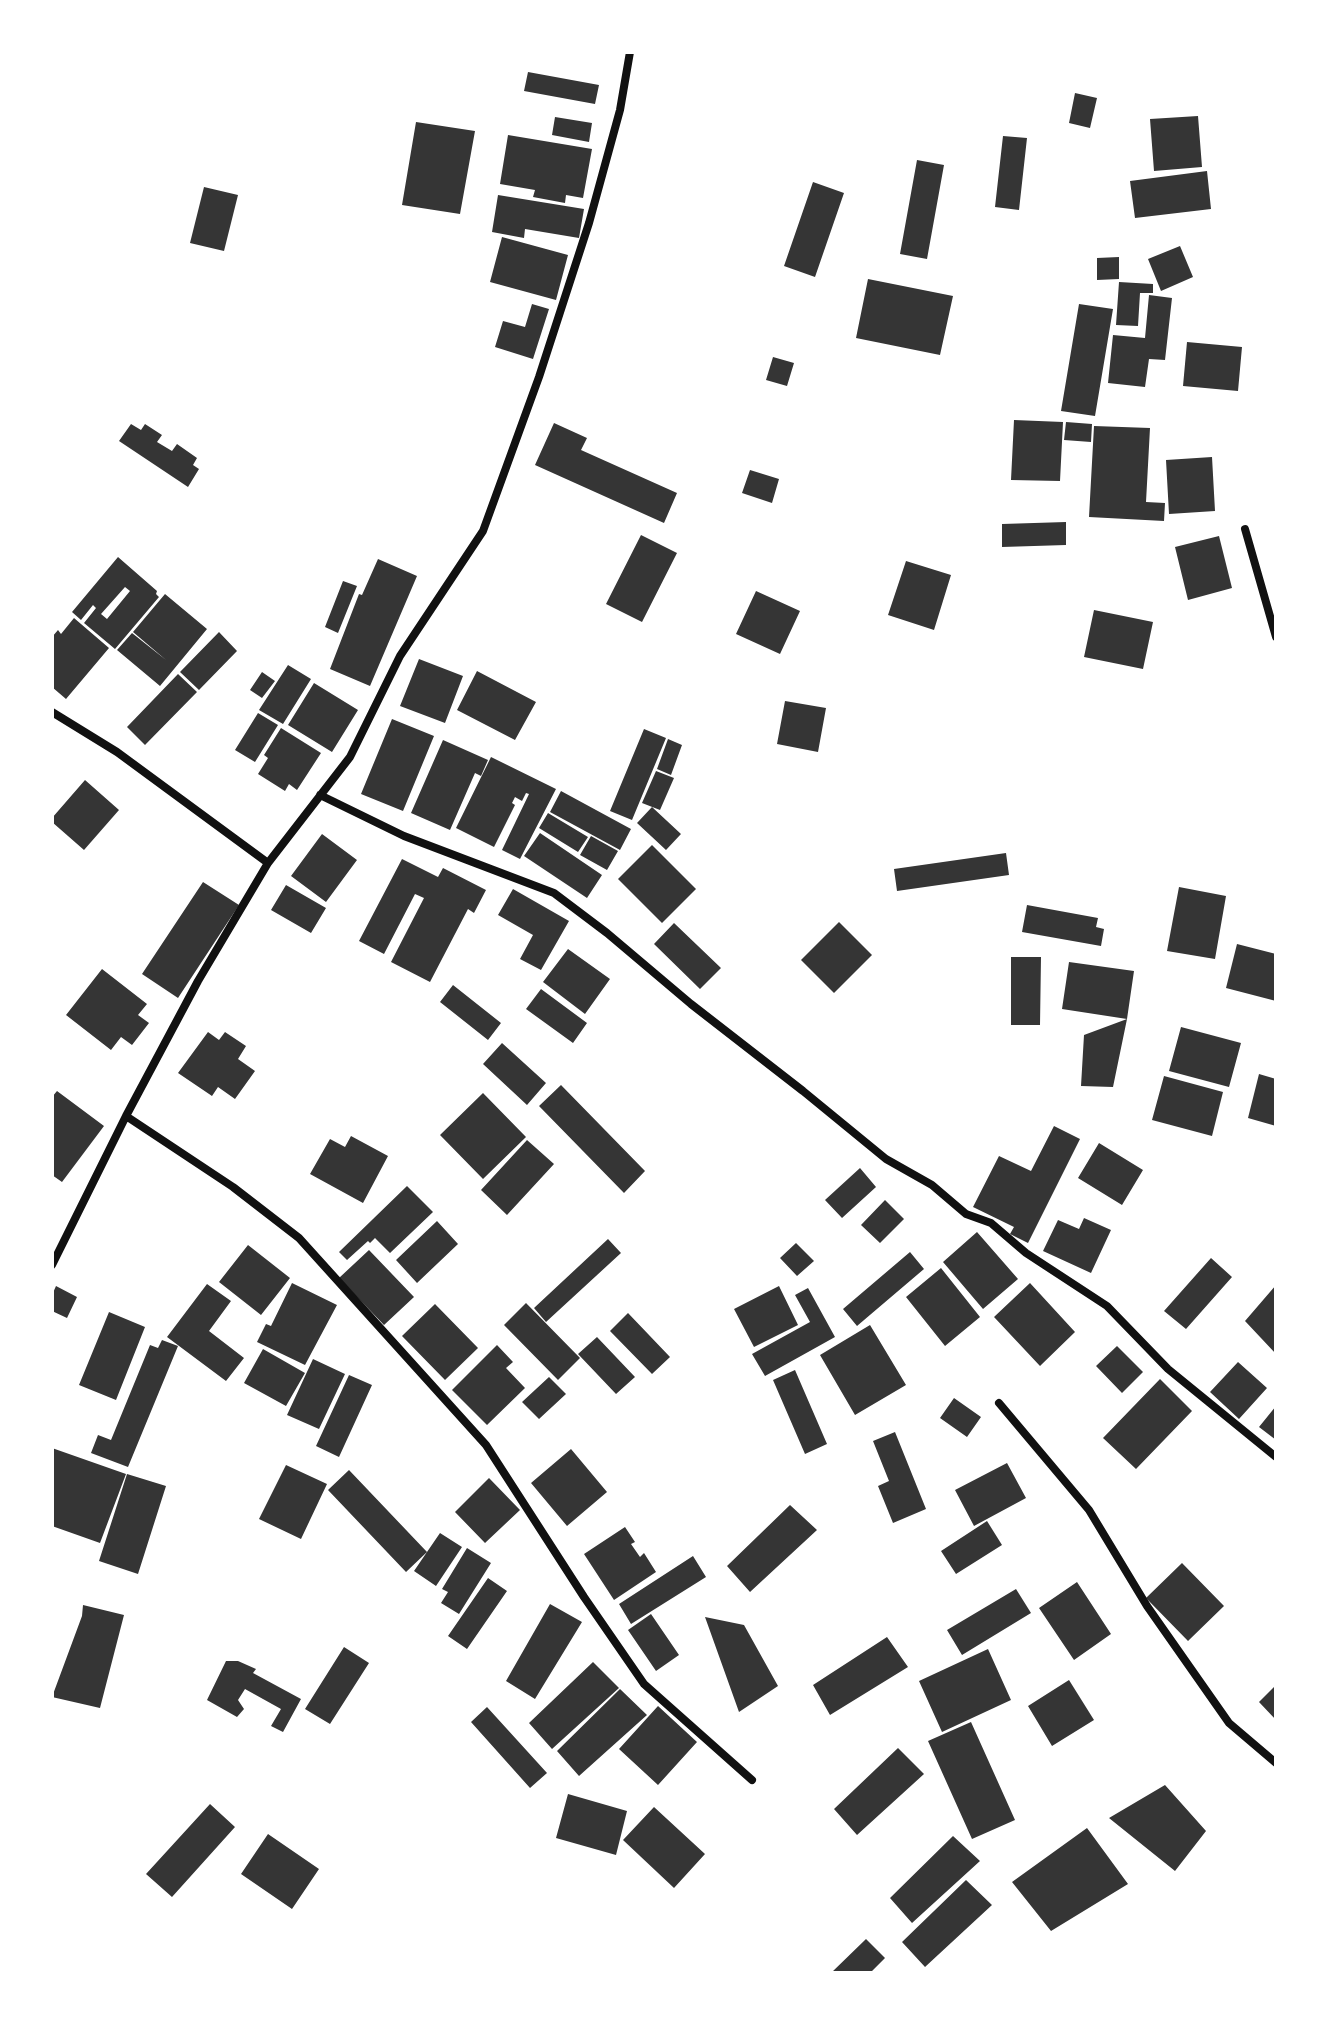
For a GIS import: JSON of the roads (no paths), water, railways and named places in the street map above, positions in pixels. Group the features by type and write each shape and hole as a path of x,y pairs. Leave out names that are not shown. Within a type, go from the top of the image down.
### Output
{"street":[{"path":"52,1265 198,981 268,863 350,757 400,656 483,531 539,377 589,223 620,110 630,52"},
{"path":"1245,529 1276,637"},
{"path":"52,712 117,752 268,863"},
{"path":"320,795 404,836 554,893 886,1159 932,1185 966,1214 991,1223 1026,1253 1107,1306 1168,1369 1276,1457"},
{"path":"126,1116 233,1187 299,1238 486,1445 644,1684 752,1780"},
{"path":"999,1403 1089,1510 1147,1606 1229,1723 1276,1763"}]}
